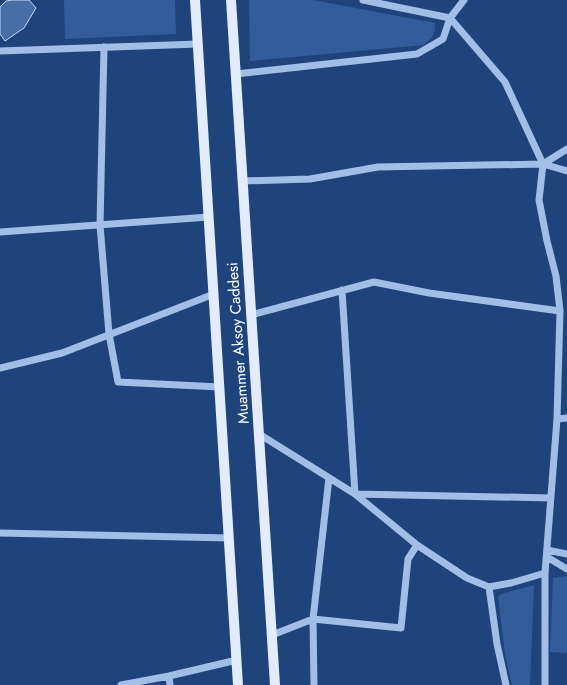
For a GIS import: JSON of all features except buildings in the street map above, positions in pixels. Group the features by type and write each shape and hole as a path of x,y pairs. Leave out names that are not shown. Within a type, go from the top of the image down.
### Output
{"main road":[{"name":"Muammer Aksoy Caddesi","path":"195,0 238,685"},
{"name":"Muammer Aksoy Caddesi","path":"231,0 275,685"}],"street":[{"path":"363,0 450,18 505,82 543,164 539,200 556,276 560,311 557,419 545,573 544,685"},
{"path":"236,74 417,54 443,39 450,18 464,0"},
{"path":"0,51 198,44"},
{"path":"104,47 100,225 109,334 118,382 220,387"},
{"path":"543,164 567,149"},
{"path":"243,181 310,179 378,167 543,164 567,171"},
{"path":"0,232 209,217"},
{"path":"251,315 374,282 429,293 560,311"},
{"path":"342,290 355,494"},
{"path":"0,368 62,353 214,294"},
{"path":"557,419 567,418"},
{"path":"259,434 355,494 417,545 467,578 489,587 511,583 545,573"},
{"path":"314,685 313,619 329,478"},
{"path":"355,494 551,498"},
{"path":"0,533 229,538"},
{"path":"272,635 313,619 401,628 408,559 417,545"},
{"path":"547,553 567,554"},
{"path":"547,553 567,569"},
{"path":"489,587 497,644 506,685"},
{"path":"120,685 169,676 237,660"},
{"path":"169,676 170,685"}],"shaded area":[{"path":"64,0 175,0 176,34 65,39"},
{"path":"249,0 313,0 435,23 435,31 433,36 423,45 250,61"},
{"path":"567,576 567,653 550,652 553,578"},
{"path":"534,585 530,685 512,685 505,654 498,597 501,594"}]}
